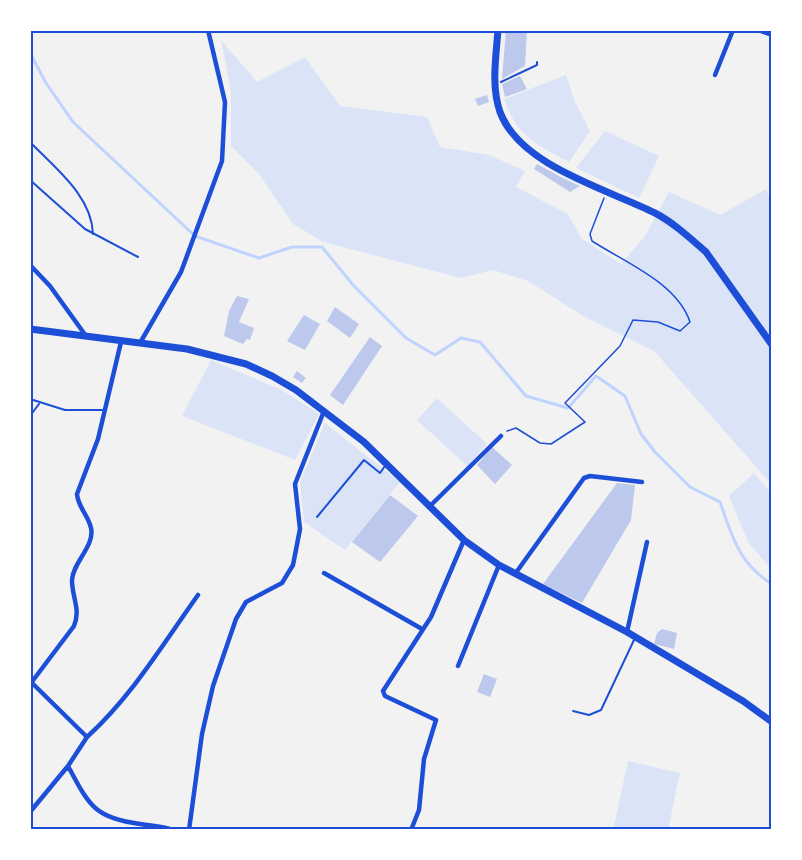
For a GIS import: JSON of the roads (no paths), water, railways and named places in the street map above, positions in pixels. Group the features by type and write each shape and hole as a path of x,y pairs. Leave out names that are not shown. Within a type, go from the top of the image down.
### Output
{"main road":[{"path":"498,30 496,94 505,122 518,142 541,159 657,214 685,234 706,252 772,345"},
{"path":"30,329 187,349 246,364 288,385 324,411 387,463 464,540 499,565 636,637 743,700 772,722"}],"street":[{"path":"140,344 181,272 222,161 225,102 208,30"},
{"path":"715,75 733,30"},
{"path":"758,30 772,35"},
{"path":"30,265 50,286 86,336"},
{"path":"87,737 31,682 74,626 78,616 72,580 91,537 91,528 78,502 77,494 98,439 121,342"},
{"path":"189,830 202,734 213,686 236,619 246,602 282,583 293,565 300,529 295,484 324,411"},
{"path":"429,507 501,436"},
{"path":"515,574 584,478 590,476 642,482"},
{"path":"411,830 419,810 424,759 436,720 385,696 383,690 441,596 464,540"},
{"path":"627,632 647,542"},
{"path":"458,666 499,565"},
{"path":"324,573 422,629"},
{"path":"30,812 68,766 87,737 110,716 136,686 154,654 198,595"},
{"path":"68,766 82,793 99,814 113,820 173,830"}],"lane":[{"path":"501,82 537,65 537,62"},
{"path":"30,142 74,188 89,214 93,234"},
{"path":"30,180 93,234 138,257"},
{"path":"30,399 39,404 65,410 105,410"},
{"path":"30,417 39,404"},
{"path":"317,517 364,460 380,473 387,463"},
{"path":"573,711 589,715 601,710 636,637"}],"waterway":[{"path":"30,53 46,83 73,122 195,236 259,258 292,247 322,247 354,286 406,338 435,355 461,338 480,342 526,396 568,408 596,376 625,396 641,434 655,452 690,487 720,502 733,538 744,558 752,568 772,584"}]}
